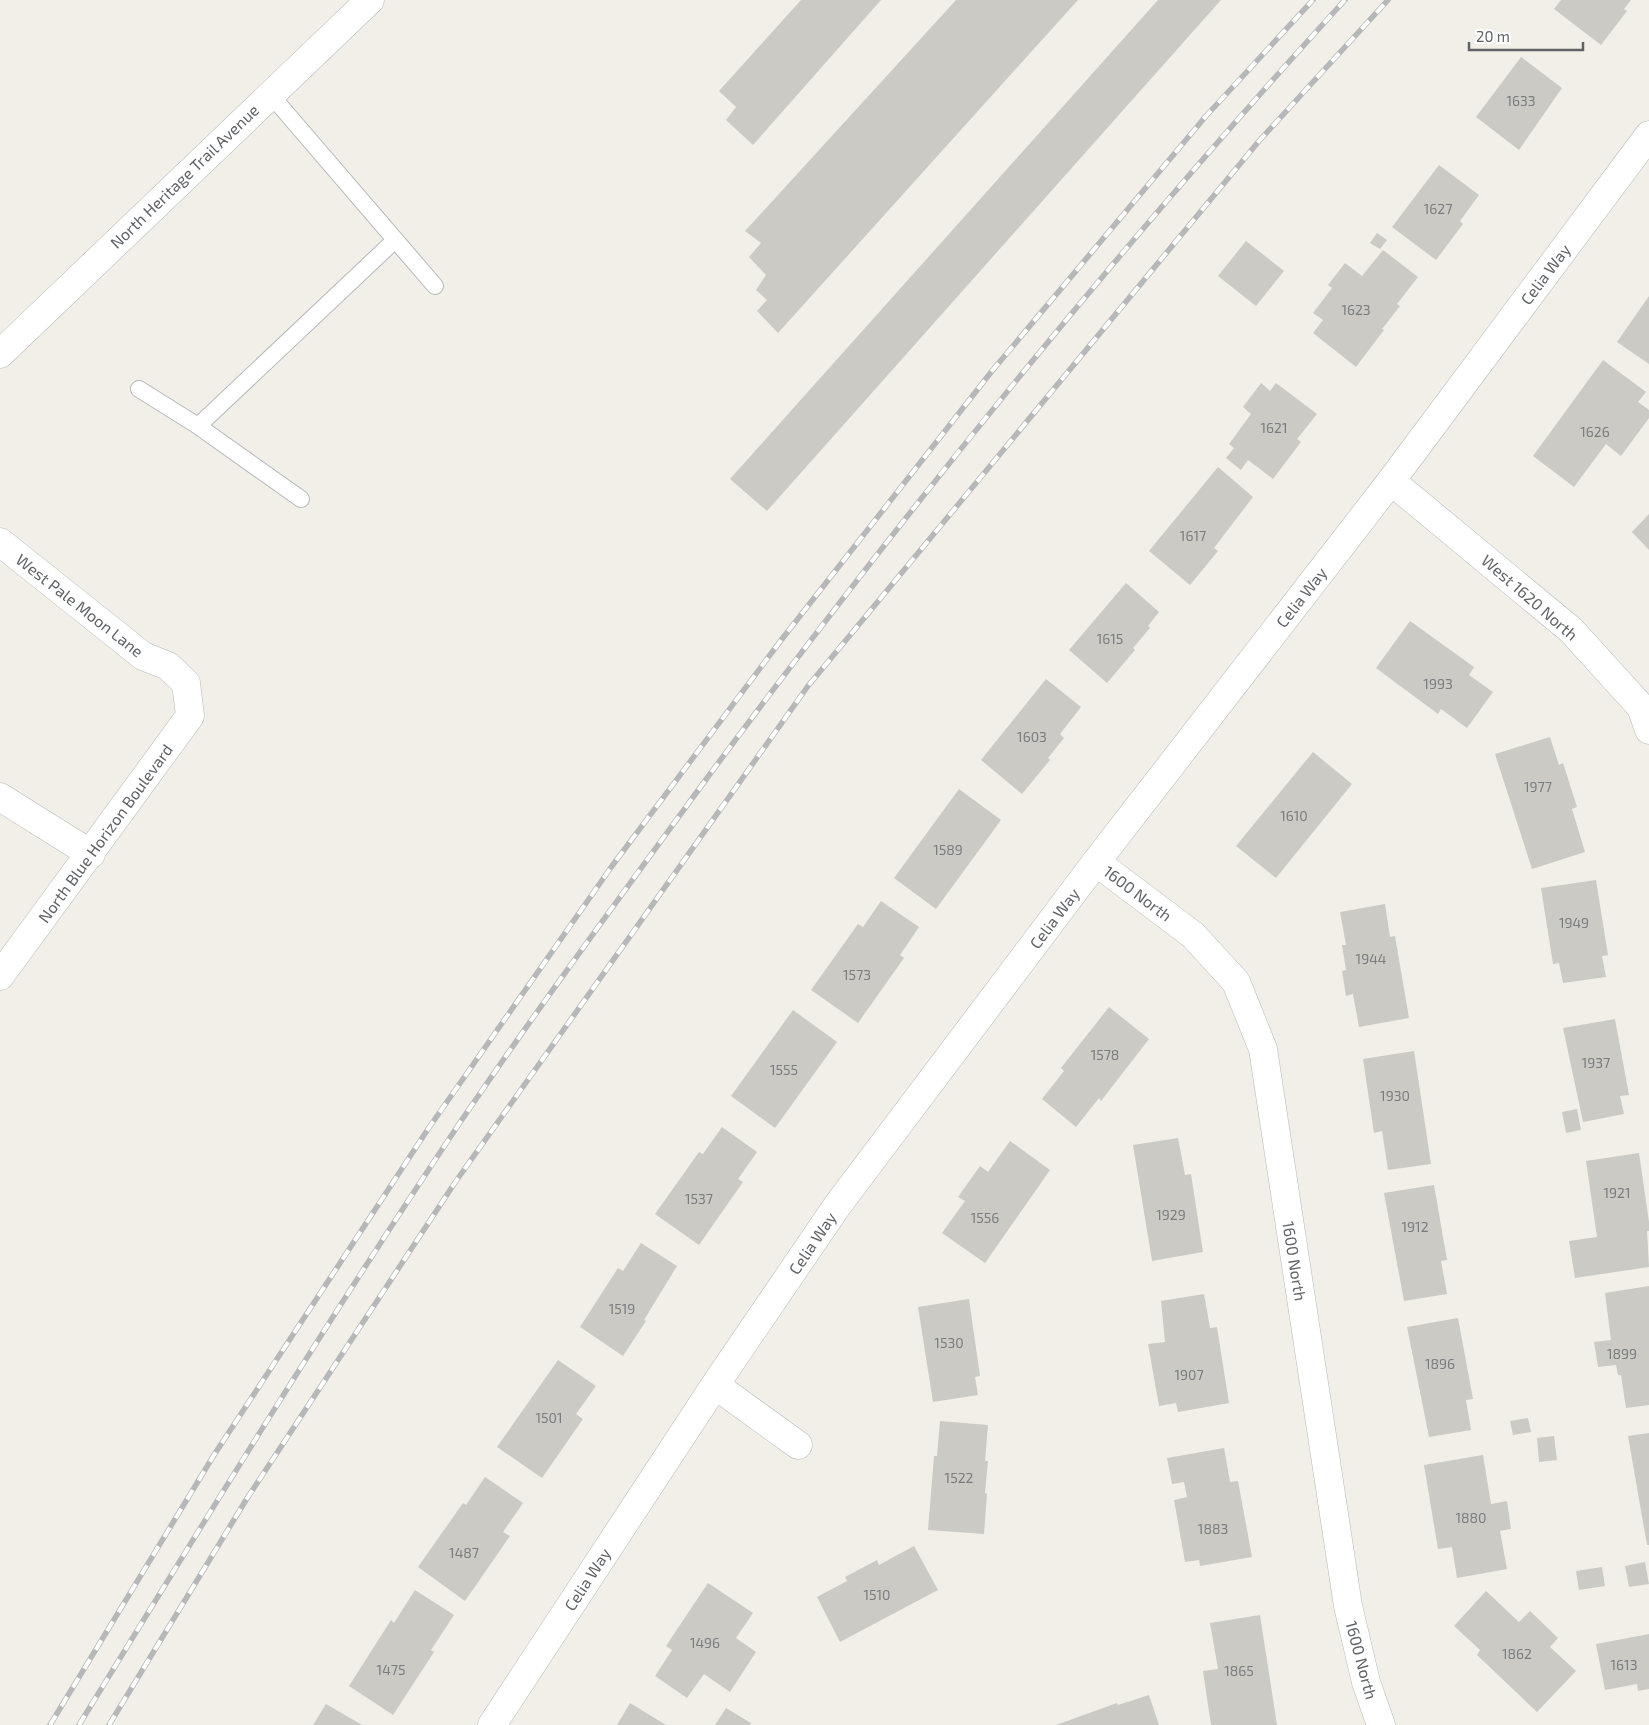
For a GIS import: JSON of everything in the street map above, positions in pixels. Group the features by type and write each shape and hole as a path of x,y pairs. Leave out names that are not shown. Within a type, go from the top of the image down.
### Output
{"street":[{"name":"North Heritage Trail Avenue","path":"0,354 370,0"},
{"name":"Celia Way","path":"492,1725 716,1385 837,1206 1096,862 1391,480 1649,135"},
{"name":"West 1620 North","path":"1391,480 1571,630 1641,707 1649,730"},
{"name":"West Pale Moon Lane","path":"0,542 143,656 168,666 186,683"},
{"name":"North Blue Horizon Boulevard","path":"0,976 190,716 186,683"},
{"path":"0,797 91,854"},
{"name":"1600 North","path":"1096,862 1193,935 1236,982 1263,1049 1348,1606 1366,1682 1381,1725"},
{"path":"716,1385 798,1445"}],"lane":[{"path":"270,94 394,241 435,286"},
{"path":"198,426 394,241"},
{"path":"139,389 198,426 301,500"}],"building":[{"path":"801,0 881,0 753,145 726,120 736,107 719,91"},
{"path":"956,0 1078,0 778,333 757,311 767,300 756,290 766,275 749,257 761,243 745,231"},
{"path":"1158,0 1221,0 767,511 730,479"},
{"path":"1561,0 1631,0 1624,9 1627,11 1601,45 1554,9"},
{"path":"1521,57 1562,88 1519,150 1476,117"},
{"path":"1439,165 1479,195 1460,221 1463,224 1436,260 1392,227"},
{"path":"1377,233 1387,240 1380,249 1370,243"},
{"path":"1246,241 1284,271 1256,306 1218,276"},
{"path":"1383,250 1418,277 1397,304 1400,306 1382,329 1384,330 1356,367 1313,333 1323,320 1313,313 1332,288 1328,285 1345,263 1362,276"},
{"path":"1649,296 1649,364 1617,342"},
{"path":"1603,360 1646,392 1638,402 1649,410 1649,418 1621,456 1606,444 1574,487 1533,456"},
{"path":"1261,383 1270,391 1276,383 1317,414 1297,439 1301,442 1273,479 1248,460 1241,470 1226,458 1234,448 1229,444 1251,414 1243,407"},
{"path":"1218,467 1253,497 1214,548 1218,551 1190,585 1149,551"},
{"path":"1649,514 1649,550 1632,532"},
{"path":"1126,583 1159,612 1148,626 1150,628 1133,648 1135,650 1107,683 1069,650"},
{"path":"1410,621 1474,667 1469,675 1493,692 1467,728 1441,709 1438,714 1376,668"},
{"path":"1046,679 1081,707 1060,734 1064,738 1048,758 1050,760 1022,794 981,760"},
{"path":"1550,737 1559,765 1563,763 1577,807 1572,809 1585,852 1532,869 1495,754"},
{"path":"1313,752 1352,784 1276,878 1236,846"},
{"path":"959,789 1001,820 936,909 894,878"},
{"path":"1596,880 1608,955 1602,956 1606,977 1563,983 1559,963 1553,964 1541,888"},
{"path":"881,901 919,927 900,955 904,958 858,1023 811,990 858,924 863,927"},
{"path":"1385,904 1390,937 1395,936 1409,1018 1359,1027 1353,994 1346,996 1342,971 1346,970 1342,945 1346,945 1340,912"},
{"path":"1109,1007 1149,1039 1101,1101 1099,1098 1076,1127 1042,1099 1064,1071 1061,1068"},
{"path":"793,1010 837,1042 775,1128 731,1096"},
{"path":"1615,1019 1629,1095 1620,1096 1624,1114 1583,1122 1563,1028"},
{"path":"1414,1051 1431,1164 1388,1170 1382,1131 1374,1133 1363,1059"},
{"path":"1577,1109 1581,1130 1566,1133 1562,1112"},
{"path":"722,1127 757,1152 738,1179 743,1182 699,1245 655,1214 699,1152 703,1154"},
{"path":"1178,1138 1185,1175 1191,1174 1203,1252 1152,1261 1133,1145"},
{"path":"1010,1141 1050,1170 985,1263 942,1233 965,1201 958,1197 980,1166 988,1172"},
{"path":"1639,1153 1649,1222 1649,1231 1647,1231 1649,1267 1575,1278 1569,1241 1597,1237 1586,1161"},
{"path":"1434,1185 1447,1260 1441,1261 1447,1294 1404,1301 1384,1193"},
{"path":"641,1243 677,1266 644,1320 646,1321 623,1356 580,1327 618,1268 623,1271"},
{"path":"1649,1286 1649,1405 1626,1408 1621,1375 1618,1375 1616,1365 1598,1367 1594,1342 1611,1340 1605,1293"},
{"path":"1204,1294 1210,1328 1217,1327 1229,1403 1178,1412 1176,1403 1159,1406 1148,1344 1165,1342 1161,1301"},
{"path":"969,1299 980,1376 975,1377 978,1395 933,1402 918,1307"},
{"path":"1458,1318 1473,1399 1466,1400 1471,1430 1429,1437 1407,1327"},
{"path":"558,1360 596,1386 576,1414 583,1419 542,1478 497,1447"},
{"path":"1528,1418 1531,1432 1513,1435 1510,1421"},
{"path":"940,1421 988,1425 985,1461 988,1461 984,1534 928,1530 934,1456 937,1456"},
{"path":"1649,1433 1649,1545 1647,1545 1628,1436"},
{"path":"1554,1436 1557,1460 1539,1462 1537,1438"},
{"path":"1224,1448 1230,1482 1238,1481 1252,1557 1200,1566 1199,1560 1185,1562 1174,1500 1187,1497 1184,1482 1172,1484 1167,1458"},
{"path":"1483,1455 1491,1504 1507,1501 1511,1529 1500,1531 1507,1569 1457,1578 1452,1547 1438,1549 1424,1465"},
{"path":"485,1477 523,1503 503,1532 510,1536 465,1601 418,1567 463,1503 466,1505"},
{"path":"914,1546 938,1590 840,1642 817,1597 847,1581 845,1577 877,1560 879,1565"},
{"path":"1645,1562 1649,1584 1629,1587 1625,1566"},
{"path":"1602,1567 1605,1586 1579,1590 1576,1571"},
{"path":"708,1583 753,1613 736,1638 756,1652 730,1692 704,1674 687,1698 655,1676 672,1650 666,1646"},
{"path":"415,1590 454,1615 431,1650 434,1652 393,1715 349,1686 391,1620 394,1623"},
{"path":"1486,1591 1519,1622 1530,1611 1558,1638 1550,1647 1576,1671 1537,1712 1477,1655 1480,1650 1454,1626"},
{"path":"1260,1615 1277,1725 1211,1725 1203,1671 1218,1669 1210,1623"},
{"path":"1649,1634 1649,1689 1638,1691 1637,1684 1605,1690 1596,1644"},
{"path":"1149,1695 1159,1725 1056,1725 1117,1703 1118,1705"},
{"path":"630,1703 666,1725 617,1725"},
{"path":"326,1704 362,1725 313,1725"},
{"path":"726,1708 751,1723 750,1725 715,1725"}],"railway":[{"path":"50,1725 214,1455 428,1129 612,866 782,639 992,371 1206,116 1313,0"},
{"path":"79,1725 313,1347 459,1124 710,774 939,476 1018,379 1179,187 1345,0"},
{"path":"109,1725 246,1500 456,1181 808,686 1259,141 1388,0"}]}
